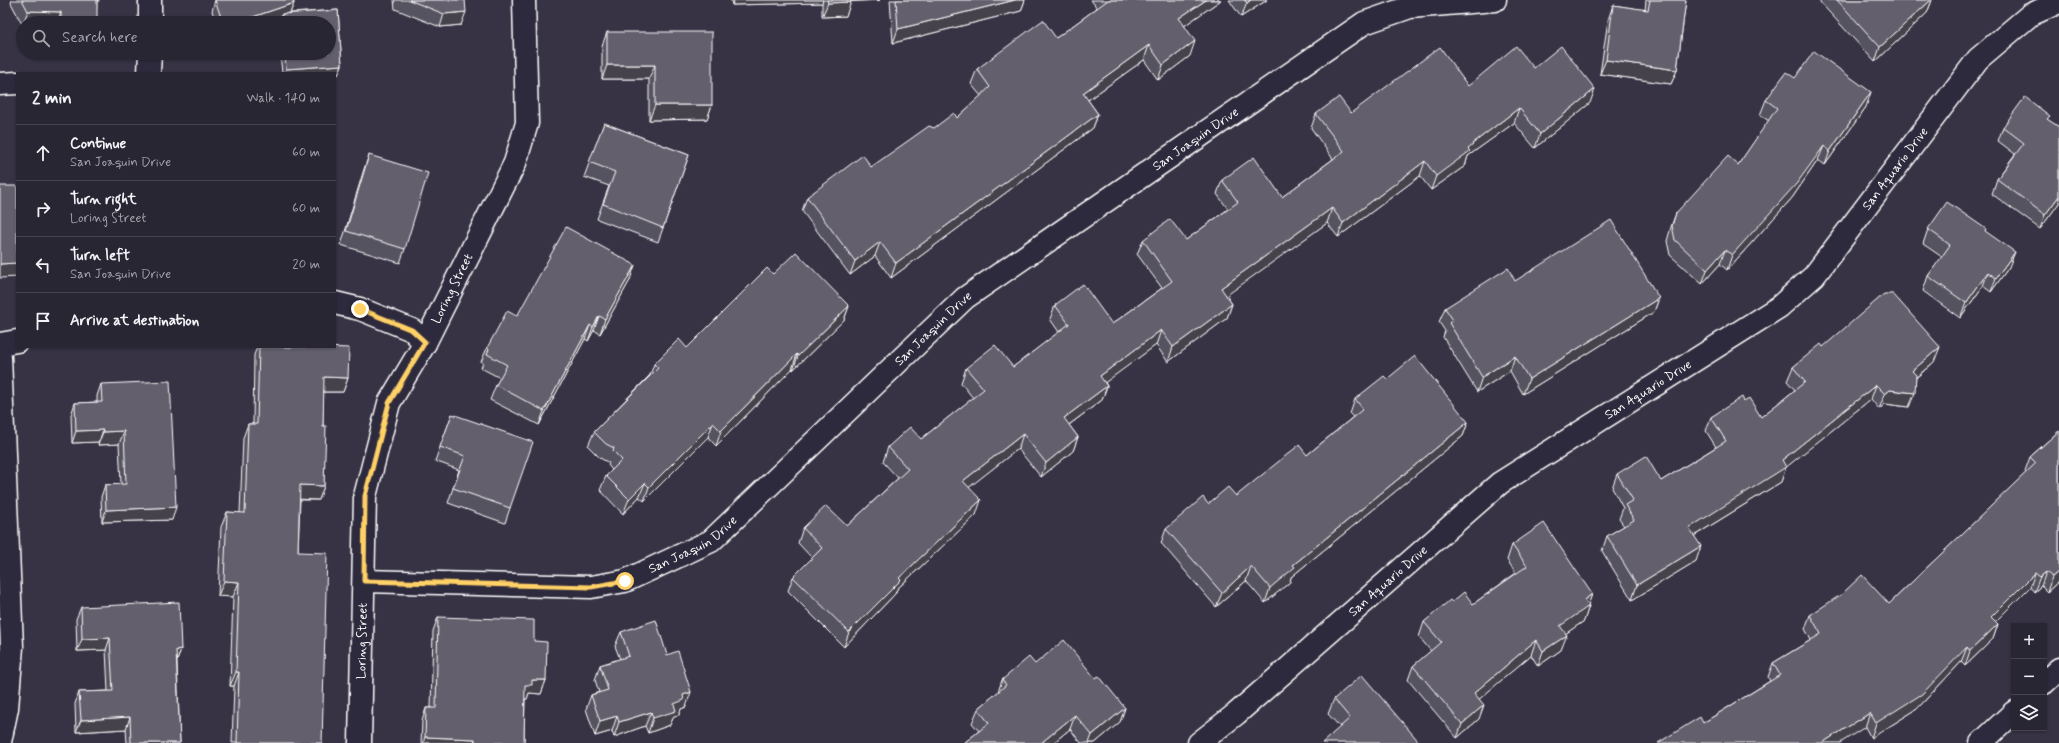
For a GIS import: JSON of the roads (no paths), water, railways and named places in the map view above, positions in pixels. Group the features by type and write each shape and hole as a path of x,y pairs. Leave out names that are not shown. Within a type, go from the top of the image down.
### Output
{"street":[{"path":"150,0 150,16"},
{"name":"Loring Street","path":"360,743 365,496 389,403 425,342 515,163 528,123 524,0"},
{"name":"San Joaquin Drive","path":"364,581 591,587 625,581 711,541 978,288 1364,23 1410,7 1495,0"},
{"name":"San Aquario Drive","path":"1199,743 1236,714 1500,483 1779,308 1814,276 1978,60 2030,15 2059,2"},
{"path":"149,72 150,60"},
{"path":"0,84 16,83"},
{"path":"336,303 360,309 412,330 425,342"},
{"path":"0,344 16,341"},
{"path":"0,357 12,647 7,708 0,742"},
{"path":"2047,680 2059,669"},
{"path":"1981,743 2011,715"}]}
